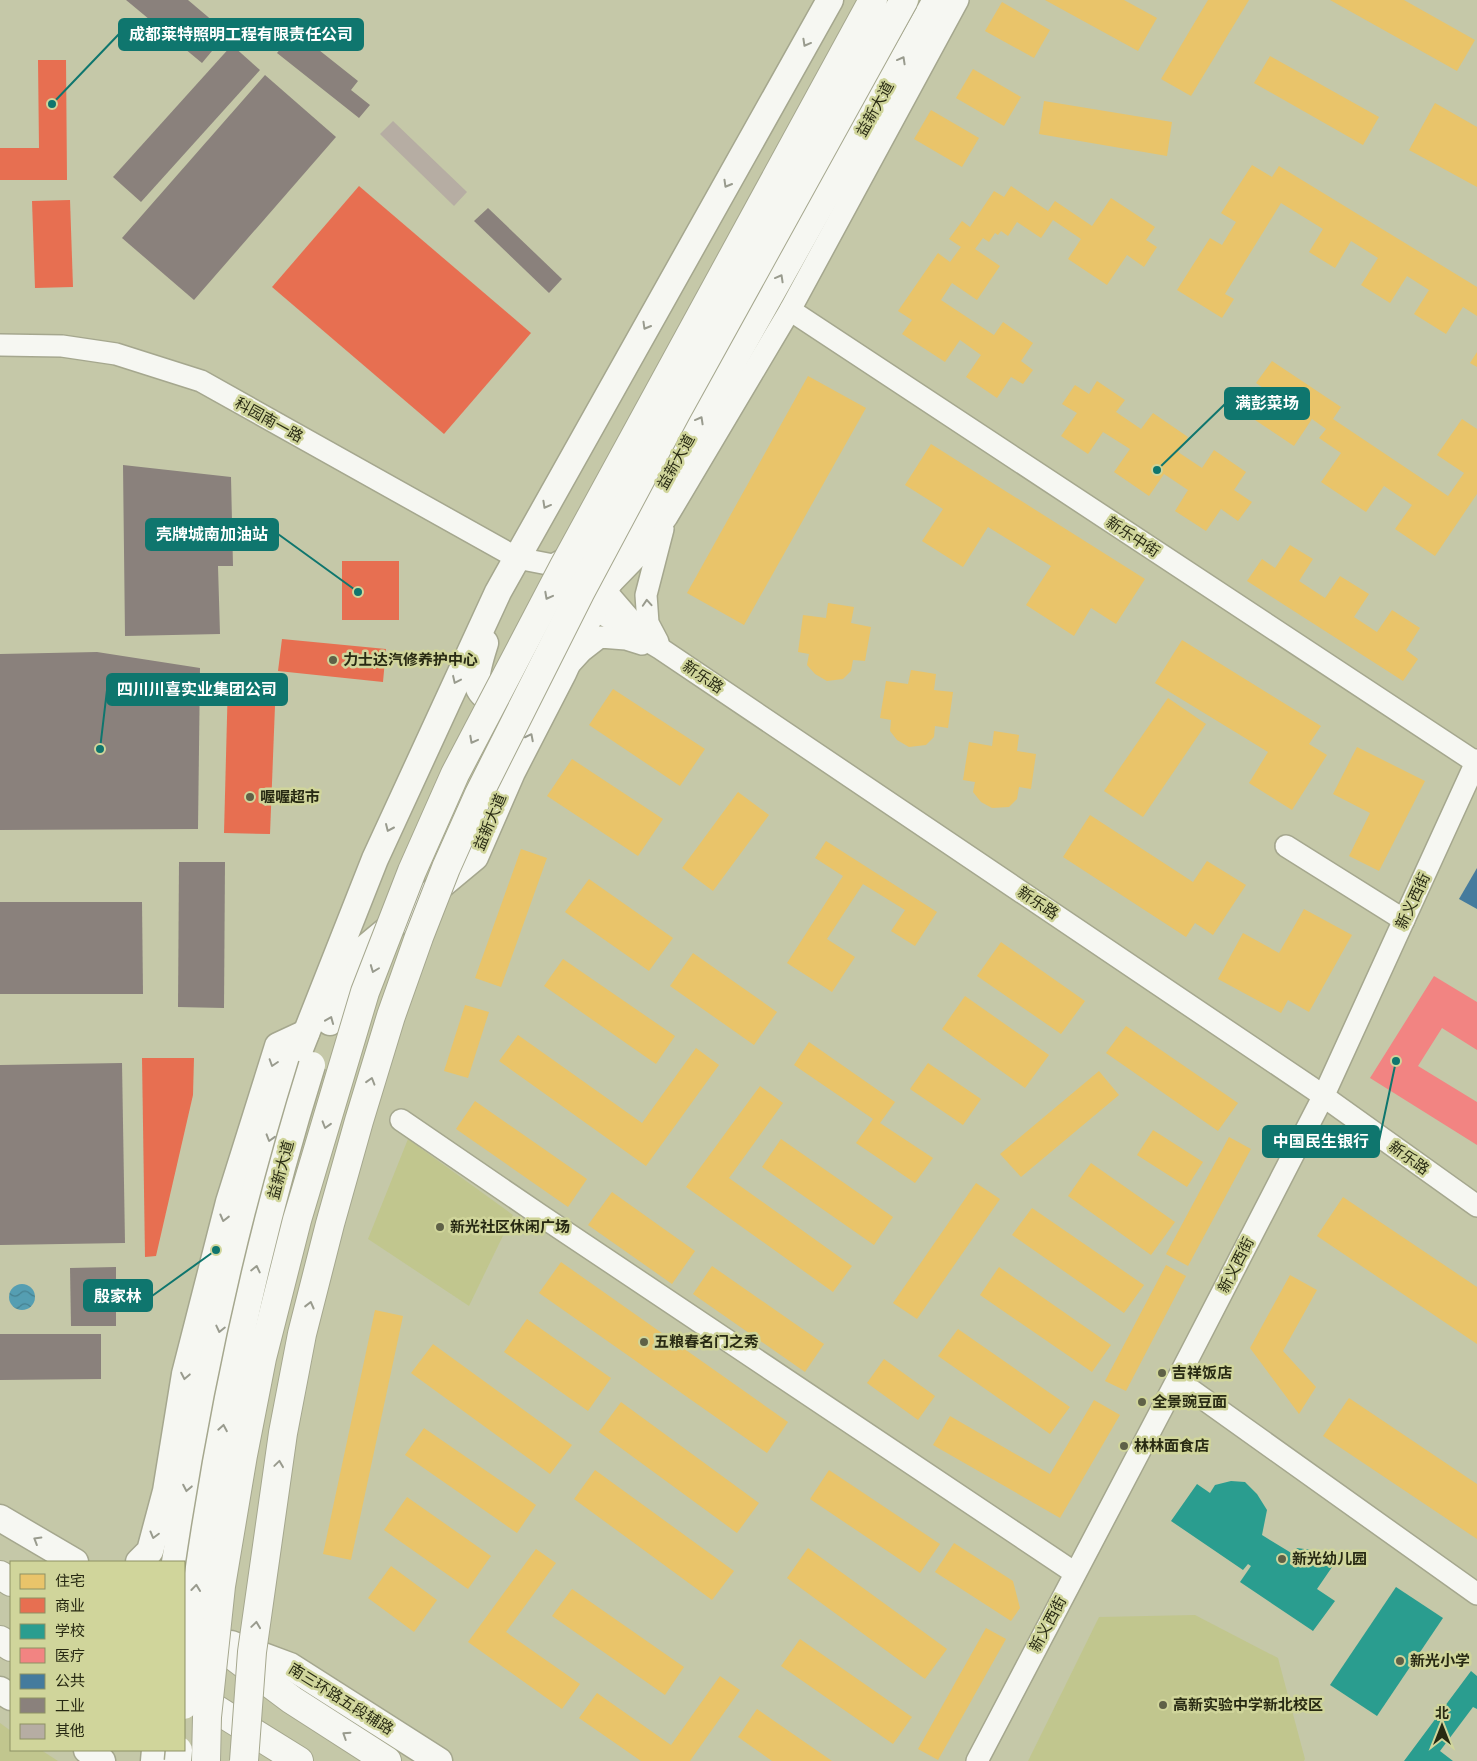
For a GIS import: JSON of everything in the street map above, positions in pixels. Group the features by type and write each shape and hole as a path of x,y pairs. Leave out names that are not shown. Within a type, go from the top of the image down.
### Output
{"highway":[{"path":"206,1761 207,1716 221,1586 243,1455 262,1358 297,1220 372,973 412,871 455,774 564,566 873,0"},
{"path":"244,1761 252,1652 283,1433 302,1334 359,1121 391,1016 420,937 446,868 479,794 580,593 676,413 904,0"},
{"path":"194,1629 292,1700 387,1761"},
{"path":"185,1691 299,1761"},
{"path":"179,1751 194,1761"}],"main road":[{"name":"益新大道","path":"185,1697 198,1575 227,1400 270,1210 287,1146 304,1062 306,1033 374,859 498,592 830,0"},
{"name":"益新大道","path":"175,1561 206,1392 232,1279 260,1172 304,1062 357,955 475,857 512,772 594,609 936,0"},
{"path":"498,592 478,676 478,686 488,698 506,703 523,698 550,672 594,609"},
{"path":"140,1561 150,1551 166,1491 185,1374 231,1193 278,1046 306,1033"},
{"path":"0,1518 73,1561"},
{"name":"南三环路五段辅路","path":"194,1629 290,1666 439,1761"},
{"path":"88,1751 102,1761"}],"street":[{"path":"594,609 589,589 595,555 609,513 890,0"},
{"path":"594,609 639,555 667,517 790,310 958,0"},
{"name":"新乐中街","path":"790,310 1477,762"},
{"name":"科园南一路","path":"0,345 62,346 116,354 201,381 517,558 553,565 581,550 609,513"},
{"path":"661,648 648,623 646,595 667,517"},
{"name":"新乐路","path":"594,609 661,648 1323,1097 1477,1206"},
{"path":"563,673 582,651 600,637 626,639 661,648"},
{"name":"新义西街","path":"977,1761 1178,1380 1323,1097 1477,762"},
{"path":"1286,846 1404,920"},
{"path":"401,1120 1075,1573"},
{"path":"1178,1380 1477,1594"}],"green space":[{"name":"新光社区休闲广场","path":"408,1139 513,1215 469,1306 368,1239"},
{"name":"高新实验中学新北校区","path":"1195,1615 1278,1658 1304,1761 1028,1761 1099,1617"},
{"path":"0,1723 10,1730 10,1751 43,1751 58,1761 0,1761"}],"water":[{"path":"22,1284 31,1288 35,1297 31,1306 22,1310 13,1306 9,1297 13,1288"}],"building: 住宅":[{"path":"1045,0 1124,0 1157,18 1138,51"},
{"path":"1208,0 1249,0 1191,96 1161,79"},
{"path":"1330,0 1404,0 1475,40 1457,71"},
{"path":"1002,2 1050,30 1034,58 985,31"},
{"path":"1270,56 1379,117 1363,145 1254,83"},
{"path":"973,69 1021,97 1004,126 956,98"},
{"path":"1044,101 1172,122 1167,156 1039,134"},
{"path":"1435,103 1477,127 1477,187 1409,150"},
{"path":"931,110 979,138 962,167 914,139"},
{"path":"1252,165 1272,177 1279,166 1477,287 1477,316 1463,307 1446,334 1414,314 1429,290 1407,276 1390,303 1361,285 1378,258 1351,241 1335,268 1309,252 1323,229 1281,203 1225,294 1234,299 1222,318 1177,290 1210,238 1222,245 1236,222 1221,213"},
{"path":"1011,186 1048,211 1055,201 1092,226 1111,198 1155,227 1146,240 1157,247 1144,267 1127,255 1107,285 1068,259 1081,239 1053,220 1041,238 1017,222 1008,236 1001,231 998,235 995,233 989,242 983,238 975,249 1000,266 977,300 952,283 941,300 994,335 1003,322 1033,343 1021,361 1033,370 1023,384 1011,377 997,398 966,377 981,355 960,340 945,362 902,334 912,320 898,311 938,253 950,262 961,247 949,239 962,221 970,227 994,191 1004,197"},
{"path":"1477,352 1477,367 1470,363"},
{"path":"1272,361 1341,407 1333,419 1448,496 1464,473 1437,455 1462,419 1477,429 1477,494 1435,556 1395,529 1412,505 1384,486 1366,512 1321,482 1341,453 1319,438 1326,429 1312,419 1294,446 1255,420 1273,395 1256,383"},
{"path":"808,376 866,408 744,625 687,593"},
{"path":"1097,381 1125,400 1116,412 1141,429 1153,413 1188,437 1178,452 1202,468 1214,450 1246,472 1234,490 1252,502 1238,521 1221,509 1206,531 1175,511 1188,490 1164,474 1149,496 1114,472 1130,449 1103,432 1088,454 1061,436 1077,413 1062,404 1075,385 1089,394"},
{"path":"931,444 1145,579 1116,624 1091,608 1074,636 1026,605 1051,566 988,527 963,567 922,541 943,509 905,485"},
{"path":"1290,545 1313,559 1299,581 1325,598 1340,576 1369,594 1354,617 1377,632 1392,610 1420,628 1406,650 1418,659 1403,681 1247,581 1262,559 1275,568"},
{"path":"828,603 854,607 851,623 871,627 865,661 853,660 851,671 843,679 827,681 815,674 807,665 809,654 798,652 803,615 826,618"},
{"path":"1182,640 1321,726 1309,744 1327,755 1292,810 1249,783 1268,752 1155,683"},
{"path":"911,670 936,674 934,690 953,692 948,728 935,726 934,737 926,745 909,747 897,740 890,731 891,720 880,718 886,681 908,684"},
{"path":"613,689 705,749 680,786 589,725"},
{"path":"1168,698 1206,724 1143,817 1104,791"},
{"path":"994,731 1019,735 1017,751 1036,754 1031,789 1019,787 1017,799 1009,807 992,808 981,802 973,792 975,782 963,780 969,742 992,746"},
{"path":"1357,747 1425,781 1379,871 1349,856 1370,813 1333,794"},
{"path":"572,759 663,819 638,856 547,796"},
{"path":"738,792 769,815 713,891 682,868"},
{"path":"1090,815 1193,882 1207,861 1246,885 1213,935 1195,923 1186,937 1063,857"},
{"path":"826,841 937,912 915,946 891,931 905,910 863,884 827,939 855,957 832,992 787,963 843,876 815,858"},
{"path":"521,849 547,858 501,987 475,978"},
{"path":"589,879 673,938 649,971 565,912"},
{"path":"1304,909 1352,935 1309,1012 1288,1000 1281,1013 1218,979 1243,933 1279,953"},
{"path":"1001,942 1085,1001 1061,1034 977,976"},
{"path":"693,953 777,1012 754,1045 670,986"},
{"path":"563,959 675,1036 656,1064 544,986"},
{"path":"965,996 1049,1055 1025,1088 942,1029"},
{"path":"465,1005 489,1012 468,1078 444,1071"},
{"path":"1126,1026 1238,1103 1218,1131 1106,1053"},
{"path":"518,1035 642,1123 696,1048 719,1065 646,1166 499,1061"},
{"path":"809,1042 895,1102 880,1123 933,1158 915,1183 856,1143 873,1119 794,1065"},
{"path":"928,1063 981,1099 963,1125 910,1089"},
{"path":"1099,1071 1119,1095 1021,1177 1000,1154"},
{"path":"760,1086 783,1103 729,1178 852,1266 833,1292 686,1187"},
{"path":"475,1101 587,1179 568,1207 456,1129"},
{"path":"1153,1130 1203,1162 1187,1187 1137,1155"},
{"path":"1229,1137 1251,1149 1188,1266 1166,1254"},
{"path":"781,1139 893,1217 874,1245 762,1167"},
{"path":"1091,1163 1175,1222 1151,1255 1068,1196"},
{"path":"976,1183 1000,1199 917,1319 893,1303"},
{"path":"612,1192 695,1251 672,1284 588,1225"},
{"path":"1343,1197 1477,1287 1477,1344 1317,1236"},
{"path":"1032,1208 1144,1285 1124,1313 1012,1235"},
{"path":"561,1262 788,1422 767,1453 539,1293"},
{"path":"1166,1265 1186,1276 1126,1391 1105,1381"},
{"path":"712,1266 824,1344 805,1372 693,1294"},
{"path":"999,1267 1111,1345 1092,1372 980,1295"},
{"path":"1290,1275 1317,1290 1283,1351 1316,1387 1299,1414 1250,1348"},
{"path":"375,1310 403,1316 351,1560 323,1554"},
{"path":"527,1319 611,1378 588,1411 504,1352"},
{"path":"958,1329 1070,1407 1050,1434 938,1356"},
{"path":"433,1344 572,1445 550,1474 411,1373"},
{"path":"884,1359 935,1396 918,1420 867,1383"},
{"path":"1349,1398 1477,1484 1477,1539 1323,1436"},
{"path":"1094,1400 1120,1415 1060,1518 933,1445 950,1416 1050,1474"},
{"path":"621,1402 759,1503 737,1533 599,1432"},
{"path":"424,1428 536,1505 517,1533 405,1455"},
{"path":"595,1470 734,1571 712,1600 574,1499"},
{"path":"829,1470 940,1544 920,1573 810,1499"},
{"path":"407,1497 491,1556 468,1589 384,1530"},
{"path":"954,1543 1013,1581 1020,1608 1011,1621 935,1572"},
{"path":"808,1548 947,1649 925,1679 787,1578"},
{"path":"536,1549 556,1563 506,1632 580,1684 562,1709 468,1642"},
{"path":"391,1566 437,1600 414,1632 368,1598"},
{"path":"572,1589 684,1667 665,1695 552,1616"},
{"path":"986,1628 1006,1639 938,1760 918,1749"},
{"path":"800,1639 912,1717 893,1744 781,1666"},
{"path":"720,1676 740,1690 690,1761 641,1761 579,1718 597,1693 671,1745"},
{"path":"757,1709 832,1761 772,1761 738,1737"}],"building: 商业":[{"path":"38,60 66,60 67,180 0,180 0,148 39,148"},
{"path":"359,186 531,333 444,434 272,287"},
{"path":"70,200 73,287 35,288 32,201"},
{"path":"342,561 399,561 399,620 342,620"},
{"name":"力士达汽修养护中心","path":"282,639 386,649 383,682 278,671"},
{"path":"228,680 276,680 270,834 224,833"},
{"path":"142,1058 194,1058 193,1095 156,1256 145,1257"}],"building: 学校":[{"name":"新光幼儿园","path":"1231,1481 1245,1482 1257,1494 1267,1510 1262,1535 1293,1554 1297,1548 1341,1554 1317,1589 1335,1601 1313,1631 1240,1582 1251,1566 1248,1564 1243,1570 1171,1521 1197,1484 1210,1493 1215,1485"},
{"path":"1396,1587 1443,1618 1377,1716 1330,1685"},
{"path":"1471,1671 1477,1676 1477,1709 1473,1707 1440,1751 1453,1761 1404,1761"}],"building: 医疗":[{"path":"1434,976 1477,1002 1477,1050 1442,1028 1418,1066 1477,1102 1477,1145 1370,1078"}],"building: 公共":[{"path":"1477,868 1477,909 1459,899"}],"building: 工业":[{"path":"126,0 188,0 227,33 202,63"},
{"path":"295,31 358,81 351,90 370,105 359,118 277,53"},
{"path":"232,45 260,70 141,202 113,177"},
{"path":"265,75 336,137 194,300 122,238"},
{"path":"488,208 562,279 549,293 474,221"},
{"path":"123,465 231,477 233,566 218,566 220,634 125,636"},
{"path":"97,652 200,668 198,829 0,830 0,654"},
{"path":"179,862 225,862 224,1008 178,1007"},
{"path":"0,902 142,902 143,994 0,994"},
{"path":"122,1063 125,1243 0,1245 0,1065"},
{"path":"116,1267 116,1326 71,1326 70,1268"},
{"path":"0,1334 101,1334 101,1379 0,1380"}],"building: 其他":[{"path":"393,121 467,192 454,206 380,134"}],"place":[{"name":"成都莱特照明工程有限责任公司","path":"52,104"},
{"name":"满彭菜场","path":"1157,470"},
{"name":"壳牌城南加油站","path":"358,592"},
{"name":"力士达汽修养护中心","path":"333,660"},
{"name":"四川川喜实业集团公司","path":"100,749"},
{"name":"喔喔超市","path":"250,797"},
{"name":"中国民生银行","path":"1396,1061"},
{"name":"新光社区休闲广场","path":"440,1227"},
{"name":"殷家林","path":"216,1250"},
{"name":"五粮春名门之秀","path":"644,1342"},
{"name":"吉祥饭店","path":"1162,1373"},
{"name":"全景豌豆面","path":"1142,1402"},
{"name":"林林面食店","path":"1124,1446"},
{"name":"新光幼儿园","path":"1282,1559"},
{"name":"新光小学","path":"1400,1661"},
{"name":"高新实验中学新北校区","path":"1163,1705"}]}
